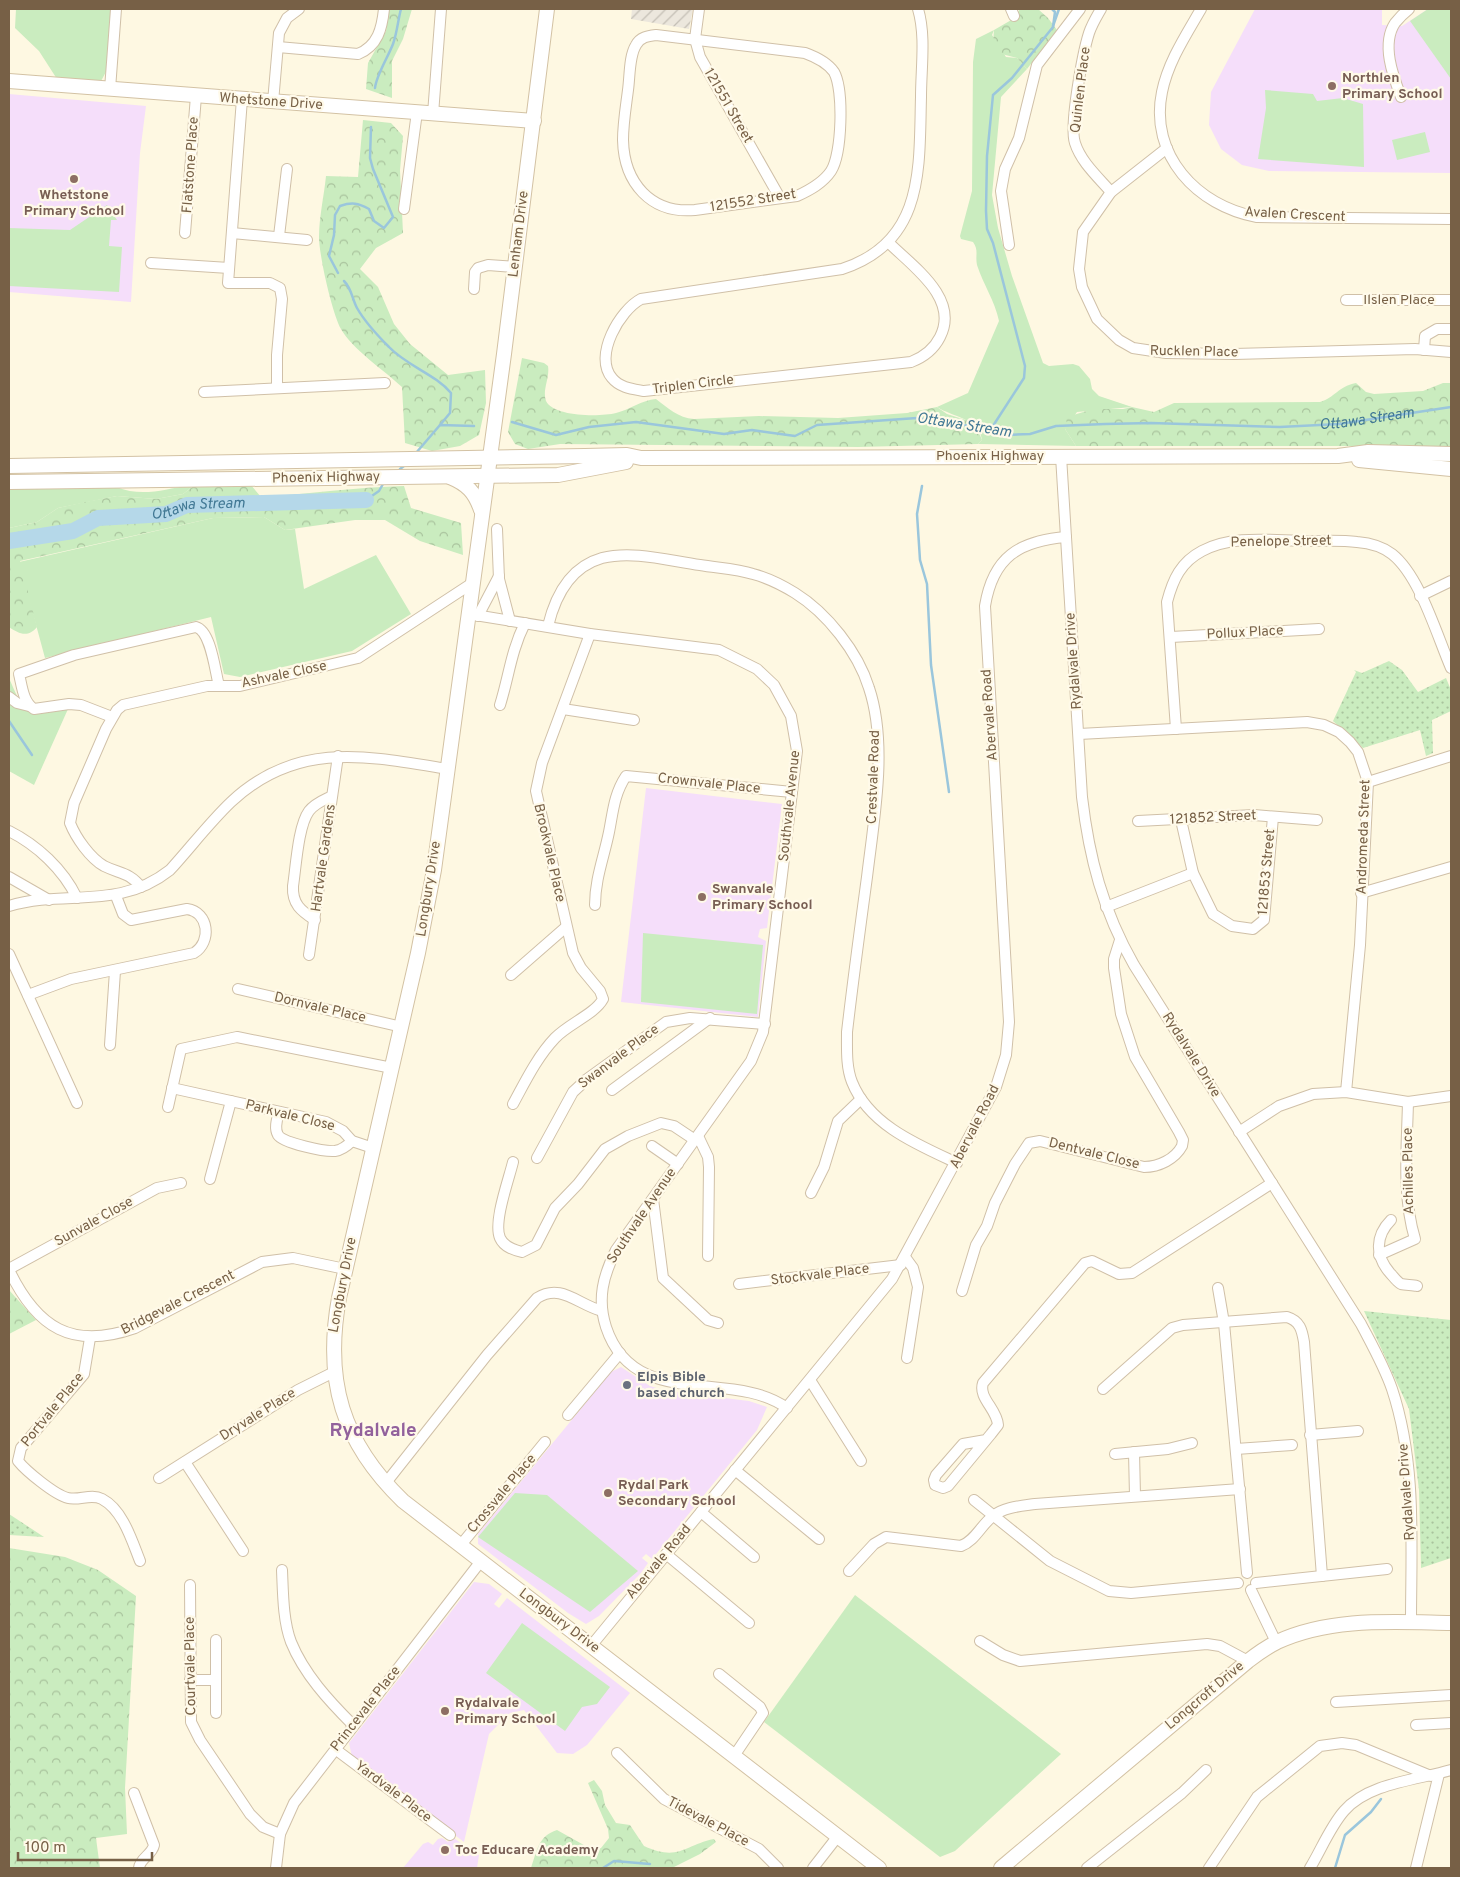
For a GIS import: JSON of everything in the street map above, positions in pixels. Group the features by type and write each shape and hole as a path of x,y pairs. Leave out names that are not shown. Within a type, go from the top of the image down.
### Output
{"street":[{"path":"110,89 116,9"},
{"path":"273,102 282,25 299,9"},
{"path":"278,47 358,54 369,48 380,34 384,9"},
{"path":"433,114 442,9"},
{"name":"Lenham Drive","path":"490,459 547,9"},
{"name":"121551 Street","path":"699,9 695,39 703,63 780,198"},
{"name":"Triplen Circle","path":"888,242 928,282 942,303 945,318 943,331 932,348 919,359 912,362 644,391 622,386 608,372 605,360 613,333 625,310 641,298 842,269 865,260 888,242 898,229 912,203 919,168 922,54 918,9"},
{"path":"1009,245 1001,202 1004,174 1019,138 1037,65 1080,9"},
{"name":"Quinlen Place","path":"1102,9 1089,32 1085,50 1074,142 1081,157 1111,192"},
{"name":"Avalen Crescent","path":"1201,9 1175,56 1162,91 1160,115 1167,148 1178,168 1193,187 1210,201 1239,213 1277,217 1451,218"},
{"path":"1401,97 1391,64 1388,41 1394,24 1409,9"},
{"name":"121552 Street","path":"650,36 695,39 805,54 816,57 833,72 840,92 838,147 835,162 827,176 808,191 797,196 780,198 681,211 658,205 638,188 627,163 623,141 634,49 637,42 650,36"},
{"name":"Whetstone Drive","path":"9,81 534,121"},
{"name":"Flatstone Place","path":"185,233 196,96"},
{"path":"242,99 228,283 270,283 280,288 282,299 277,355 278,388"},
{"path":"404,209 417,112"},
{"name":"Rucklen Place","path":"1167,148 1111,192 1083,232 1079,269 1088,303 1097,319 1119,340 1133,348 1150,352 1362,352 1424,350 1451,352"},
{"path":"279,236 286,169"},
{"path":"232,233 307,240"},
{"path":"151,264 229,268"},
{"path":"474,289 475,272 478,268 488,265 515,267"},
{"name":"Ilslen Place","path":"1346,300 1451,300"},
{"path":"1424,350 1425,336 1430,331 1451,329"},
{"path":"204,392 385,383"},
{"name":"Phoenix Highway","path":"9,482 558,475 641,458 1338,456 1368,452 1451,454"},
{"name":"Phoenix Highway","path":"9,466 490,459 627,455 641,458"},
{"name":"Rydalvale Drive","path":"1061,456 1086,835 1106,907 1120,940 1361,1324 1379,1357 1392,1389 1402,1429 1410,1486 1411,1622"},
{"name":"Phoenix Highway","path":"1338,456 1368,461 1451,469"},
{"name":"Longbury Drive","path":"490,459 474,582 474,615 448,769 428,908 345,1269 333,1330 334,1372 349,1426 372,1468 403,1501 879,1868"},
{"path":"448,476 464,482 471,489 482,516"},
{"path":"497,529 499,576 510,622"},
{"name":"Abervale Road","path":"591,1646 881,1293 903,1261 996,1087 1002,1071 1008,1036 988,682 986,600 992,579 1008,556 1022,546 1034,541 1066,537"},
{"name":"Penelope Street","path":"1176,729 1171,637 1167,602 1171,584 1182,566 1204,550 1235,541 1358,542 1385,550 1397,559 1420,596 1451,668"},
{"name":"Crestvale Road","path":"548,626 558,597 572,576 602,558 641,557 752,574 775,582 796,594 812,607 845,642 857,660 869,686 877,727 878,762 871,840 847,1032 850,1074 861,1099 876,1118 924,1148 957,1162"},
{"path":"474,615 499,576"},
{"name":"Ashvale Close","path":"112,716 117,710 131,703 207,686 240,686 358,658 474,582"},
{"path":"1420,596 1451,582"},
{"name":"Southvale Avenue","path":"474,615 590,634 719,650 757,669 774,685 791,716 797,750 766,1024 752,1061 616,1250 602,1283 602,1311 609,1336 620,1353 644,1373 663,1381 761,1395 776,1400 787,1408"},
{"path":"500,705 509,675 510,659 525,624"},
{"path":"29,706 19,674 74,655 196,627 201,628 207,635 219,686"},
{"name":"Pollux Place","path":"1171,637 1319,629"},
{"name":"Brookvale Place","path":"513,1104 543,1052 561,1032 601,1002 603,996 581,968 574,953 566,927 536,790 538,776 590,634"},
{"path":"9,697 17,703 40,709 70,704 81,705 112,716 74,803 70,823 85,846 103,865 131,876 141,887"},
{"path":"563,709 634,720"},
{"name":"Andromeda Street","path":"1079,734 1278,722 1307,722 1324,725 1339,732 1358,752 1365,768 1368,782 1359,955 1346,1092"},
{"path":"9,906 50,900 116,896 159,879 170,870 214,819 247,788 296,764 338,756 378,758 448,769"},
{"name":"Hartvale Gardens","path":"309,955 316,920 338,756"},
{"path":"1368,782 1451,756"},
{"name":"Crownvale Place","path":"594,905 597,875 609,834 615,799 626,776 792,792"},
{"name":"Hartvale Gardens","path":"316,920 298,908 292,896 293,886 304,822 308,812 320,801 332,796"},
{"name":"121852 Street","path":"1138,821 1254,815 1317,820"},
{"name":"121853 Street","path":"1181,820 1193,873 1213,914 1239,927 1253,929 1264,920 1273,818"},
{"path":"9,831 21,837 50,860 77,898"},
{"path":"1362,893 1451,866"},
{"path":"1106,907 1193,873"},
{"path":"9,877 50,900"},
{"path":"28,995 63,981 194,953 204,944 206,937 202,920 192,910 187,909 131,920 123,914 116,896"},
{"path":"511,974 566,927"},
{"name":"Dentvale Close","path":"962,1291 976,1245 987,1226 995,1203 1015,1164 1029,1143 1040,1141 1144,1167 1151,1167 1170,1159 1182,1146 1183,1140 1142,1071 1126,1033 1114,968 1114,959 1120,940"},
{"path":"9,954 77,1103"},
{"path":"110,1045 115,971"},
{"name":"Dornvale Place","path":"238,989 402,1027"},
{"name":"Swanvale Place","path":"537,1158 568,1099 587,1079 666,1022 690,1018 710,1018 766,1024"},
{"name":"Swanvale Place","path":"612,1090 710,1018"},
{"path":"168,1107 181,1049 237,1037 392,1068"},
{"name":"Parkvale Close","path":"172,1088 337,1127 352,1141 373,1148"},
{"path":"1239,1132 1279,1106 1313,1094 1346,1092 1408,1102 1451,1096"},
{"path":"811,1193 824,1167 838,1121 861,1099"},
{"name":"Parkvale Close","path":"210,1179 231,1101"},
{"name":"Achilles Place","path":"1380,1255 1416,1239 1411,1224 1407,1173 1408,1102"},
{"path":"278,1112 277,1134 283,1141 329,1151 343,1149 352,1141"},
{"path":"513,1162 497,1226 500,1239 506,1246 522,1252 536,1245 555,1208 578,1184 605,1149 628,1136 661,1123 674,1126 696,1138 708,1156 708,1256"},
{"name":"Southvale Avenue","path":"652,1146 678,1164"},
{"name":"Sunvale Close","path":"9,1269 157,1188 181,1183"},
{"path":"986,1440 963,1444 936,1475 935,1485 943,1488 948,1486 986,1440 998,1425 997,1419 982,1393 984,1383 1085,1263 1092,1261 1119,1274 1132,1274 1272,1183"},
{"path":"653,1199 663,1278 708,1320 718,1324"},
{"path":"1391,1220 1383,1228 1378,1243 1380,1255 1386,1268 1400,1283 1417,1286"},
{"name":"Bridgevale Crescent","path":"9,1269 28,1304 43,1319 59,1329 90,1338 118,1334 135,1328 262,1262 293,1258 345,1269"},
{"path":"903,1261 913,1268 918,1287 907,1358"},
{"name":"Stockvale Place","path":"739,1284 903,1261"},
{"path":"1218,1288 1224,1323 1247,1573"},
{"path":"385,1484 490,1352 537,1298 547,1292 560,1292 590,1308 602,1311"},
{"path":"1103,1389 1172,1328 1183,1325 1288,1317 1298,1323 1304,1342 1322,1576"},
{"name":"Portvale Place","path":"90,1338 84,1374 21,1448 18,1461 43,1482 67,1498 93,1497 102,1499 110,1505 124,1526 140,1562"},
{"path":"568,1415 620,1353"},
{"name":"Dryvale Place","path":"159,1478 298,1390 334,1372"},
{"path":"810,1380 861,1460"},
{"path":"1310,1435 1358,1431"},
{"name":"Crossvale Place","path":"460,1546 545,1442"},
{"path":"1115,1454 1192,1443"},
{"path":"1236,1449 1292,1445"},
{"path":"1134,1452 1135,1496"},
{"path":"185,1462 243,1551"},
{"path":"736,1470 819,1539"},
{"path":"848,1571 874,1544 886,1537 961,1546 971,1540 993,1516 1008,1508 1035,1504 1240,1489"},
{"path":"974,1500 1050,1561 1110,1591 1131,1593 1238,1583"},
{"path":"1007,1528 1008,1508"},
{"path":"701,1512 754,1557"},
{"path":"666,1554 749,1622"},
{"name":"Princevale Place","path":"276,1868 280,1834 294,1803 481,1561"},
{"path":"1238,1583 1242,1590 1322,1576 1387,1569"},
{"path":"282,1570 286,1621 291,1642 315,1683 353,1725"},
{"path":"1238,1583 1241,1575 1247,1573 1254,1577 1253,1587 1276,1642"},
{"name":"Courtvale Place","path":"190,1584 190,1713 194,1730 250,1814 263,1827 280,1834"},
{"name":"Longcroft Drive","path":"1001,1868 1248,1660 1276,1642 1321,1628 1347,1624 1451,1623"},
{"path":"216,1640 216,1714"},
{"path":"980,1641 1003,1655 1020,1661 1207,1644 1220,1646 1248,1660"},
{"path":"719,1674 760,1707 763,1713 734,1756"},
{"path":"190,1680 216,1680"},
{"path":"1336,1702 1451,1695"},
{"path":"1416,1726 1451,1723"},
{"path":"1209,1868 1257,1798 1320,1746 1342,1742 1356,1745 1435,1775"},
{"name":"Yardvale Place","path":"335,1749 450,1835"},
{"name":"Tidevale Place","path":"617,1753 664,1799 759,1849 778,1868"},
{"path":"1088,1868 1182,1793 1206,1770"},
{"path":"1310,1868 1332,1828 1351,1804 1371,1792 1451,1770"},
{"path":"1416,1868 1435,1775"},
{"path":"134,1793 154,1845 152,1850 139,1864 139,1868"},
{"path":"813,1868 838,1836"}],"shaded area":[{"path":"632,9 693,9 689,29 631,19"},
{"name":"Northlen Primary School","path":"1255,9 1382,9 1382,25 1402,26 1428,9 1451,9 1451,173 1269,171 1242,165 1221,149 1209,125 1211,92"},
{"name":"Whetstone Primary School","path":"9,94 146,106 140,153 131,302 9,292"},
{"name":"Swanvale Primary School","path":"646,788 782,804 767,928 760,929 758,937 766,941 758,1017 621,1002"},
{"name":"Rydal Park Secondary School","path":"621,1367 650,1386 667,1391 749,1401 767,1407 757,1430 652,1559 646,1554 642,1558 648,1563 641,1573 599,1616 586,1624 568,1613 478,1544 478,1534 611,1372"},
{"name":"Rydalvale Primary School","path":"474,1582 489,1584 502,1594 494,1604 499,1608 507,1598 630,1693 587,1745 573,1754 557,1753 524,1710 510,1713 489,1734 464,1842 352,1757 349,1743"},
{"name":"Toc Educare Academy","path":"452,1837 479,1855 477,1868 403,1868 423,1844 428,1842 433,1845 438,1839 442,1838 448,1842"}],"green space":[{"path":"16,9 111,9 107,70 101,81 57,79 39,51 15,28"},
{"path":"389,9 412,9 403,39 392,61 392,98 366,89 368,63 386,31"},
{"path":"1020,9 1038,9 1057,30 1027,69 1017,58 998,53 993,44 994,30 1013,19"},
{"path":"1428,9 1451,9 1451,79 1410,21"},
{"path":"994,30 992,35 1006,57 1017,58 1027,69 1001,97 992,195 998,228 1012,276 1043,363 1049,366 1073,364 1079,366 1090,379 1092,389 1099,396 1132,407 1077,412 1065,429 1076,446 978,444 982,440 976,427 964,419 937,407 968,393 999,321 995,306 977,265 975,245 973,242 961,239 960,236 972,191 973,62 976,39"},
{"path":"1265,90 1313,94 1317,101 1343,98 1363,104 1364,167 1258,159 1266,108"},
{"path":"363,120 391,123 403,136 400,170 403,233 376,248 360,269 378,287 394,324 410,344 448,375 485,370 486,403 479,435 460,446 432,451 405,443 402,387 352,344 337,321 330,298 319,237 326,176 358,177"},
{"path":"1425,132 1430,152 1397,160 1392,140"},
{"path":"107,205 117,220 111,220 109,246 122,247 119,292 9,286 9,228 70,230"},
{"path":"522,358 544,363 548,366 546,401 558,410 567,413 609,414 621,412 646,401 656,399 678,415 694,419 759,416 838,418 907,413 937,407 947,414 975,423 982,440 978,444 858,447 560,444 528,449 515,444 508,432"},
{"path":"1356,383 1366,392 1374,394 1423,391 1443,383 1451,383 1451,446 1076,446 1065,429 1067,417 1093,409 1123,409 1132,407 1154,412 1174,403 1320,402 1345,387"},
{"path":"250,484 261,497 404,486 411,508 461,523 463,555 420,541 385,520 355,520 285,530 264,517 213,518 20,561 37,627 30,633 23,634 9,627 9,528 37,522 58,508 117,496 156,499 183,494 192,487"},
{"path":"189,485 192,487 183,494 156,499 117,496 58,508 37,522 9,528 9,489 116,487 134,492 143,492"},
{"path":"264,517 285,530 295,529 304,589 376,555 411,614 352,651 240,677 224,674 211,617 45,658 19,562 213,518"},
{"path":"1389,661 1402,670 1418,692 1446,678 1451,690 1451,711 1432,720 1433,753 1426,756 1420,730 1363,748 1333,721 1356,672 1354,670 1362,673"},
{"path":"9,678 24,708 29,711 43,713 68,709 34,785 9,771"},
{"path":"643,933 763,945 757,1014 641,1002"},
{"path":"9,1290 36,1320 9,1334"},
{"path":"1364,1311 1451,1320 1451,1558 1421,1568 1419,1490 1409,1409"},
{"path":"515,1493 547,1495 638,1571 590,1612 478,1537"},
{"path":"9,1514 44,1537 9,1535"},
{"path":"9,1548 65,1557 98,1570 136,1596 125,1788 127,1834 96,1838 100,1868 9,1868"},
{"path":"855,1595 1061,1754 955,1851 940,1857 764,1722"},
{"path":"522,1623 610,1687 597,1704 582,1707 565,1731 486,1673"},
{"path":"594,1780 602,1791 605,1805 616,1823 630,1825 644,1846 656,1851 674,1852 714,1839 716,1842 700,1854 672,1868 531,1868 542,1840 557,1830 591,1849 601,1848 609,1838 608,1829 588,1783"}],"waterway":[{"path":"375,88 396,35 401,9"},
{"path":"991,429 1024,378 1025,366 993,243 987,229 987,156 993,95 1012,78 1053,27 1055,12 1052,9"},
{"path":"1053,26 1059,9"},
{"path":"338,273 329,256 334,235 335,215 340,206 358,204 365,207 369,209 374,221 384,228 393,217 370,158 371,127"},
{"path":"344,281 349,287 360,313 380,338 396,354 437,380 451,393 450,413 440,425"},
{"name":"Ottawa Stream","path":"512,422 556,435 589,427 636,422 724,434 752,430 795,436 817,425 917,418 991,429 1006,435 1030,434 1056,426 1105,424 1151,423 1280,427 1339,424 1451,407"},
{"name":"Ottawa Stream","path":"416,453 440,425 474,426"},
{"name":"Ottawa Stream","path":"400,469 404,466"},
{"name":"Ottawa Stream","path":"366,500 379,491 383,484"},
{"path":"922,486 917,514 920,560 927,584 931,665 949,792"},
{"name":"Ottawa Stream","path":"9,541 73,531 98,518 166,514 187,505 366,500"},
{"path":"9,721 32,755"},
{"path":"1335,1868 1345,1835 1371,1812 1381,1799"},
{"path":"603,1868 614,1861 650,1864"}],"place":[{"name":"Northlen Primary School","path":"1332,86"},
{"name":"Whetstone Primary School","path":"74,179"},
{"name":"Swanvale Primary School","path":"702,897"},
{"name":"Elpis Bible based church","path":"627,1385"},
{"name":"Rydal Park Secondary School","path":"608,1493"},
{"name":"Rydalvale Primary School","path":"445,1711"},
{"name":"Toc Educare Academy","path":"445,1850"}],"district":[{"name":"Rydalvale","path":"373,1431"}]}
